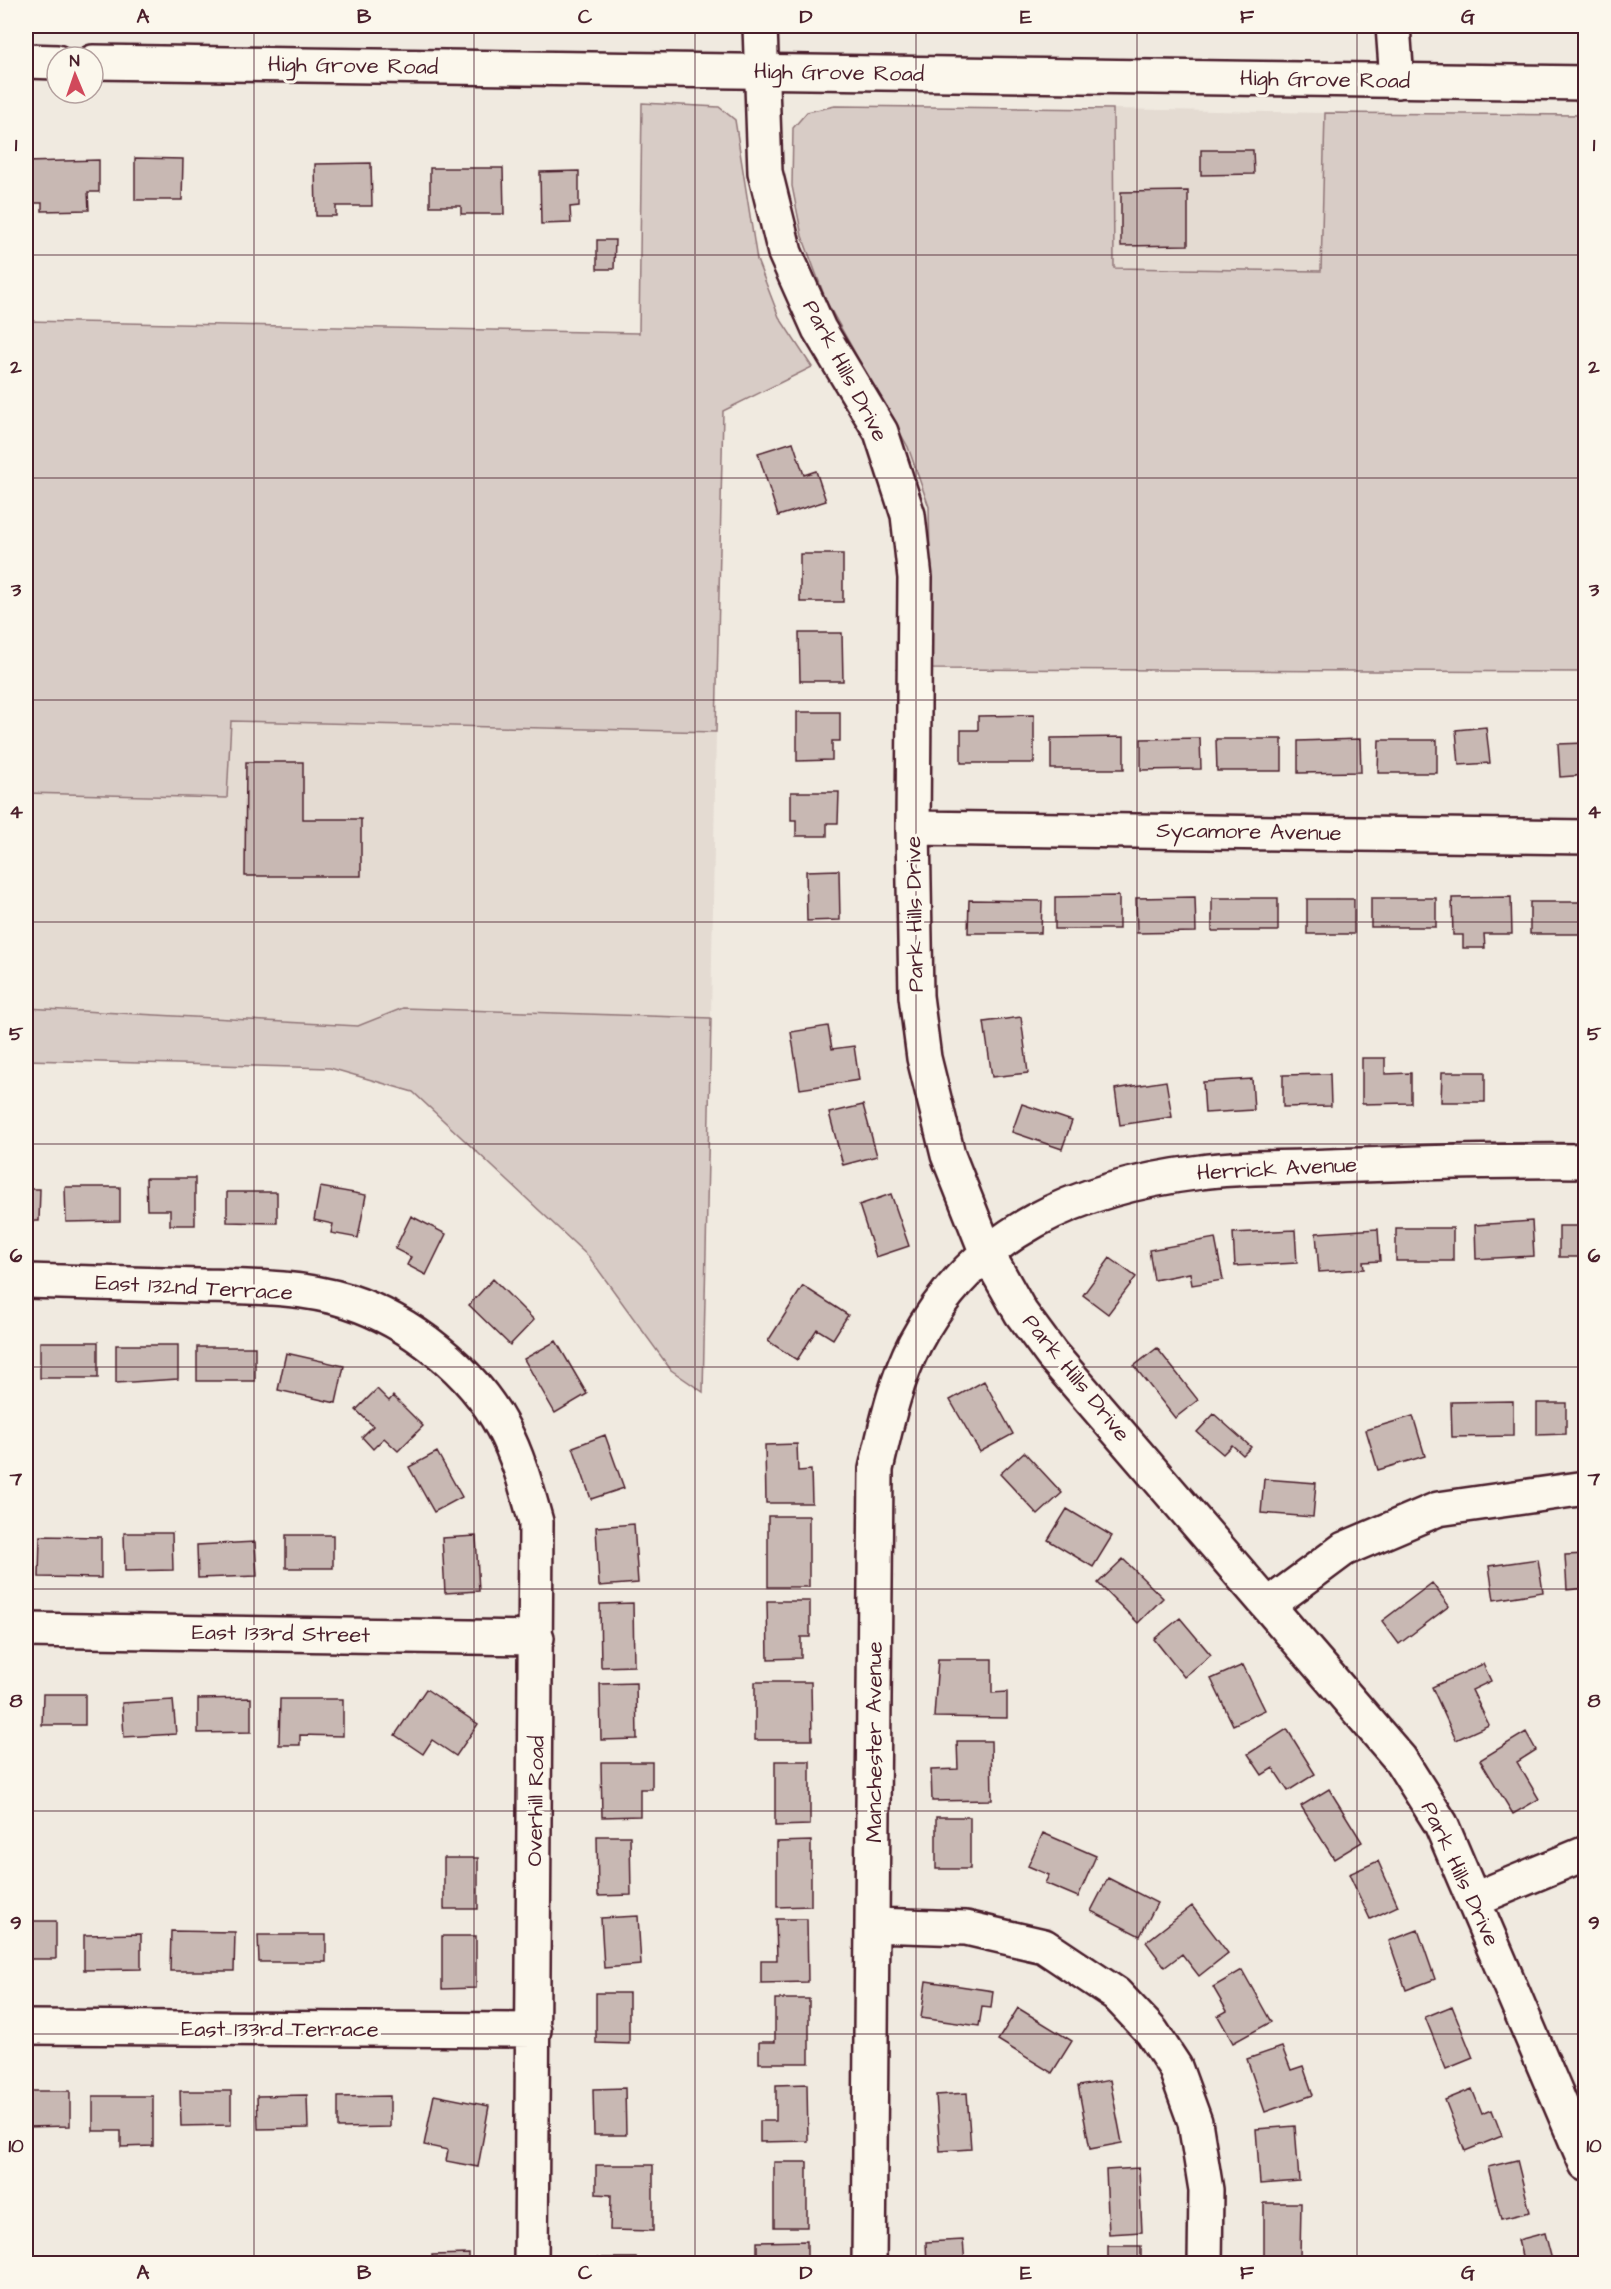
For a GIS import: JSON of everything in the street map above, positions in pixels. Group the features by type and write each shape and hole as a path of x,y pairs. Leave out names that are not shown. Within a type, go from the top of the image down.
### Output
{"street":[{"path":"760,26 760,72"},
{"path":"1393,26 1397,81"},
{"path":"26,61 45,62"},
{"name":"High Grove Road","path":"105,62 1586,83"},
{"name":"Park Hills Drive","path":"760,72 765,172 785,253 819,329 881,432 908,515 915,578 913,828 916,996 924,1058 948,1155 986,1251 1021,1313 1052,1356 1270,1604 1400,1759 1441,1824 1475,1899 1586,2164"},
{"name":"Sycamore Avenue","path":"913,828 1586,837"},
{"name":"Herrick Avenue","path":"986,1251 1036,1218 1079,1198 1124,1184 1202,1171 1478,1159 1586,1161"},
{"name":"Manchester Avenue","path":"870,2264 876,1468 893,1397 915,1344 946,1295 986,1251"},
{"name":"East 132nd Terrace","path":"26,1281 276,1287 347,1301 400,1325 436,1349 451,1364"},
{"name":"Overhill Road","path":"451,1364 478,1391 502,1426 521,1466 536,1522 531,2264"},
{"path":"1270,1604 1344,1549 1438,1509 1586,1488"},
{"name":"East 133rd Street","path":"26,1630 537,1638"},
{"path":"1475,1899 1586,1853"},
{"path":"873,1925 966,1928 1044,1946 1116,1994 1152,2032 1175,2067 1195,2122 1206,2190 1205,2264"},
{"name":"East 133rd Terrace","path":"26,2027 534,2030"}],"shaded area":[{"path":"642,103 719,107 735,120 757,260 779,317 812,367 723,411 716,732 231,721 227,798 26,793 26,321 639,333"},
{"path":"835,106 1113,109 1114,268 1321,271 1325,113 1585,115 1585,672 932,669 929,507 908,447 827,303 802,236 792,186 793,128 807,112"},
{"path":"1113,109 1325,113 1322,271 1114,268"},
{"path":"231,721 716,732 711,1018 404,1008 358,1026 26,1008 26,793 227,798"},
{"path":"26,1008 358,1026 403,1008 711,1018 703,1392 671,1370 589,1257 413,1092 330,1068 26,1060"}],"building":[{"path":"1201,150 1253,150 1254,174 1201,175"},
{"path":"135,158 183,159 182,200 135,200"},
{"path":"99,160 99,192 88,192 89,210 42,211 42,203 26,203 26,162"},
{"path":"371,163 372,206 336,206 336,216 316,216 315,164"},
{"path":"430,168 503,168 504,214 461,214 461,206 430,206"},
{"path":"579,171 579,206 570,207 571,223 541,224 540,172"},
{"path":"1188,191 1188,245 1121,246 1121,192"},
{"path":"597,240 615,240 614,269 597,269"},
{"path":"793,442 804,475 816,471 826,501 778,516 758,453"},
{"path":"800,554 843,554 843,602 800,602"},
{"path":"799,633 842,633 843,681 800,681"},
{"path":"797,712 840,712 840,741 832,741 832,760 797,761"},
{"path":"1034,715 1034,763 961,763 961,730 978,730 978,716"},
{"path":"1486,727 1490,763 1459,765 1456,730"},
{"path":"1124,737 1124,769 1051,769 1051,738"},
{"path":"1200,738 1201,769 1141,770 1141,739"},
{"path":"1216,739 1282,739 1282,771 1217,771"},
{"path":"1360,739 1361,772 1298,773 1298,741"},
{"path":"1379,740 1437,740 1437,773 1378,773"},
{"path":"1586,743 1586,775 1560,777 1558,744"},
{"path":"246,762 303,762 303,819 361,819 361,876 245,876"},
{"path":"791,792 839,792 838,823 827,823 827,836 796,836 796,820 791,820"},
{"path":"839,870 840,920 807,921 806,871"},
{"path":"1119,896 1119,929 1055,929 1055,897"},
{"path":"1195,897 1196,932 1137,933 1136,898"},
{"path":"1511,897 1512,934 1484,934 1485,948 1463,948 1463,935 1453,935 1452,898"},
{"path":"1212,898 1278,898 1278,931 1212,931"},
{"path":"1371,898 1436,898 1436,927 1371,927"},
{"path":"1307,899 1354,899 1354,934 1307,934"},
{"path":"969,900 1042,901 1041,933 968,933"},
{"path":"1530,902 1586,902 1586,934 1530,934"},
{"path":"1021,1017 1028,1073 992,1077 984,1022"},
{"path":"828,1026 832,1049 854,1046 859,1080 800,1089 791,1032"},
{"path":"1362,1058 1385,1058 1385,1074 1411,1073 1411,1103 1362,1104"},
{"path":"1442,1072 1485,1072 1485,1102 1441,1102"},
{"path":"1330,1074 1331,1106 1283,1107 1283,1075"},
{"path":"1252,1079 1254,1110 1205,1113 1203,1082"},
{"path":"1166,1081 1172,1117 1120,1125 1115,1089"},
{"path":"1022,1104 1072,1121 1062,1149 1012,1132"},
{"path":"863,1105 877,1156 843,1165 829,1113"},
{"path":"146,1178 195,1178 195,1225 170,1225 170,1210 147,1210"},
{"path":"65,1187 120,1187 120,1221 66,1222"},
{"path":"320,1187 366,1195 358,1238 331,1233 333,1224 314,1220"},
{"path":"26,1189 40,1189 39,1221 26,1221"},
{"path":"227,1192 277,1192 277,1223 227,1222"},
{"path":"891,1194 909,1246 876,1257 859,1205"},
{"path":"411,1216 446,1234 426,1275 407,1265 411,1257 395,1249"},
{"path":"1532,1221 1534,1256 1476,1259 1475,1225"},
{"path":"1559,1226 1586,1226 1586,1257 1559,1257"},
{"path":"1396,1228 1453,1228 1453,1261 1396,1261"},
{"path":"1378,1229 1380,1261 1363,1262 1364,1269 1319,1272 1316,1233"},
{"path":"1295,1230 1297,1263 1235,1266 1233,1233"},
{"path":"1215,1238 1223,1280 1192,1285 1190,1273 1154,1280 1149,1250"},
{"path":"1110,1258 1136,1277 1108,1314 1083,1295"},
{"path":"493,1279 534,1320 510,1345 469,1305"},
{"path":"803,1286 848,1315 833,1339 817,1329 797,1360 768,1341"},
{"path":"556,1341 587,1394 555,1413 524,1359"},
{"path":"40,1342 98,1342 98,1378 40,1378"},
{"path":"116,1345 178,1345 178,1379 116,1383"},
{"path":"197,1347 255,1347 255,1381 197,1381"},
{"path":"1157,1348 1198,1400 1175,1418 1134,1366"},
{"path":"286,1353 344,1366 336,1403 278,1390"},
{"path":"984,1381 1013,1434 980,1452 950,1400"},
{"path":"377,1389 389,1401 393,1396 423,1426 398,1451 384,1438 373,1449 362,1437 373,1426 356,1410"},
{"path":"1513,1401 1513,1436 1452,1437 1451,1402"},
{"path":"1537,1403 1566,1403 1566,1434 1537,1435"},
{"path":"1214,1414 1251,1447 1243,1455 1232,1445 1223,1454 1197,1432"},
{"path":"1413,1416 1425,1456 1378,1470 1366,1430"},
{"path":"605,1435 624,1488 591,1499 573,1447"},
{"path":"797,1444 798,1471 811,1470 812,1503 766,1503 765,1445"},
{"path":"437,1452 462,1497 434,1512 409,1467"},
{"path":"1024,1452 1062,1493 1038,1515 1000,1474"},
{"path":"1264,1479 1316,1483 1313,1517 1261,1513"},
{"path":"1067,1509 1112,1536 1093,1567 1048,1540"},
{"path":"768,1516 809,1516 809,1587 768,1587"},
{"path":"634,1524 638,1583 599,1586 596,1527"},
{"path":"124,1533 172,1533 173,1570 125,1571"},
{"path":"286,1535 333,1535 333,1568 286,1568"},
{"path":"40,1536 101,1537 101,1578 39,1577"},
{"path":"476,1536 479,1591 445,1593 442,1538"},
{"path":"255,1542 257,1576 198,1578 197,1545"},
{"path":"1586,1554 1586,1588 1567,1590 1565,1555"},
{"path":"1123,1559 1163,1598 1138,1623 1098,1583"},
{"path":"1538,1559 1543,1592 1494,1600 1489,1566"},
{"path":"1432,1583 1449,1606 1399,1644 1382,1621"},
{"path":"767,1601 810,1601 810,1637 801,1637 801,1658 768,1659"},
{"path":"633,1603 634,1666 601,1667 600,1604"},
{"path":"1180,1618 1211,1655 1184,1677 1154,1639"},
{"path":"938,1659 992,1659 992,1693 1007,1692 1007,1718 934,1717"},
{"path":"1483,1664 1491,1681 1472,1690 1489,1725 1456,1740 1432,1687"},
{"path":"1243,1665 1265,1710 1233,1725 1211,1679"},
{"path":"755,1682 811,1682 812,1740 755,1740"},
{"path":"636,1683 637,1739 601,1740 600,1684"},
{"path":"426,1689 478,1724 456,1756 432,1740 423,1754 395,1735"},
{"path":"43,1694 85,1694 85,1725 42,1725"},
{"path":"251,1698 251,1732 198,1733 198,1699"},
{"path":"280,1699 343,1699 343,1736 300,1735 300,1745 279,1745"},
{"path":"173,1700 176,1734 124,1737 122,1703"},
{"path":"1287,1729 1315,1774 1288,1791 1273,1768 1262,1775 1248,1754"},
{"path":"1526,1732 1536,1750 1517,1762 1539,1799 1513,1814 1480,1760"},
{"path":"957,1741 991,1741 992,1800 932,1801 931,1770 958,1769"},
{"path":"775,1761 810,1761 810,1825 775,1826"},
{"path":"601,1762 652,1762 652,1789 640,1789 640,1816 602,1817"},
{"path":"1329,1789 1362,1842 1334,1859 1301,1806"},
{"path":"936,1817 970,1817 970,1869 936,1869"},
{"path":"1043,1833 1096,1856 1078,1897 1045,1883 1049,1875 1028,1866"},
{"path":"597,1836 630,1836 631,1895 598,1896"},
{"path":"811,1841 811,1906 777,1907 777,1842"},
{"path":"444,1858 478,1858 478,1909 444,1909"},
{"path":"1378,1861 1398,1906 1370,1919 1349,1874"},
{"path":"1108,1878 1157,1903 1140,1936 1091,1911"},
{"path":"1192,1906 1228,1953 1199,1976 1182,1954 1165,1967 1146,1942"},
{"path":"638,1916 641,1965 604,1968 601,1918"},
{"path":"776,1919 807,1919 808,1982 761,1983 761,1960 777,1960"},
{"path":"1585,1919 1586,1997 1584,1997"},
{"path":"26,1921 56,1921 56,1959 26,1959"},
{"path":"1418,1930 1435,1979 1406,1990 1389,1941"},
{"path":"171,1931 235,1932 234,1971 170,1971"},
{"path":"141,1934 141,1969 84,1970 84,1935"},
{"path":"258,1935 326,1935 326,1962 259,1962"},
{"path":"442,1936 476,1936 476,1988 442,1989"},
{"path":"1242,1970 1271,2022 1233,2043 1218,2016 1227,2011 1213,1987"},
{"path":"926,1981 993,1991 991,2008 982,2007 979,2026 921,2018"},
{"path":"596,1993 629,1993 629,2044 596,2043"},
{"path":"775,1999 809,1999 809,2063 759,2063 759,2042 775,2042"},
{"path":"1452,2006 1473,2058 1446,2069 1425,2017"},
{"path":"1018,2008 1072,2041 1052,2073 998,2040"},
{"path":"1282,2047 1291,2070 1303,2066 1313,2095 1265,2112 1247,2059"},
{"path":"1110,2080 1122,2143 1090,2149 1078,2086"},
{"path":"807,2084 808,2141 760,2142 760,2121 776,2121 776,2085"},
{"path":"625,2088 626,2135 594,2135 593,2089"},
{"path":"1472,2089 1482,2114 1492,2110 1502,2136 1465,2151 1445,2100"},
{"path":"26,2091 70,2091 70,2126 26,2127"},
{"path":"180,2091 231,2091 231,2125 181,2126"},
{"path":"967,2093 971,2149 940,2151 936,2095"},
{"path":"307,2095 308,2128 258,2129 257,2096"},
{"path":"434,2095 489,2106 478,2167 446,2161 448,2150 424,2145"},
{"path":"93,2096 153,2096 153,2146 121,2147 121,2131 93,2131"},
{"path":"390,2096 390,2127 338,2128 338,2097"},
{"path":"1295,2126 1299,2181 1260,2184 1256,2129"},
{"path":"1517,2160 1530,2212 1501,2219 1488,2167"},
{"path":"774,2162 807,2162 807,2227 774,2227"},
{"path":"596,2165 653,2165 653,2231 610,2230 611,2195 596,2194"},
{"path":"1139,2168 1142,2232 1109,2234 1106,2170"},
{"path":"1264,2203 1301,2203 1300,2258 1264,2258"},
{"path":"1545,2233 1553,2264 1524,2264 1518,2240"},
{"path":"963,2240 965,2264 927,2264 926,2242"},
{"path":"807,2241 807,2264 770,2264 770,2259 757,2260 757,2242"},
{"path":"1108,2246 1141,2246 1141,2264 1108,2264"},
{"path":"469,2254 469,2264 432,2264 432,2255"},
{"path":"595,2258 636,2258 636,2264 595,2264"}]}
